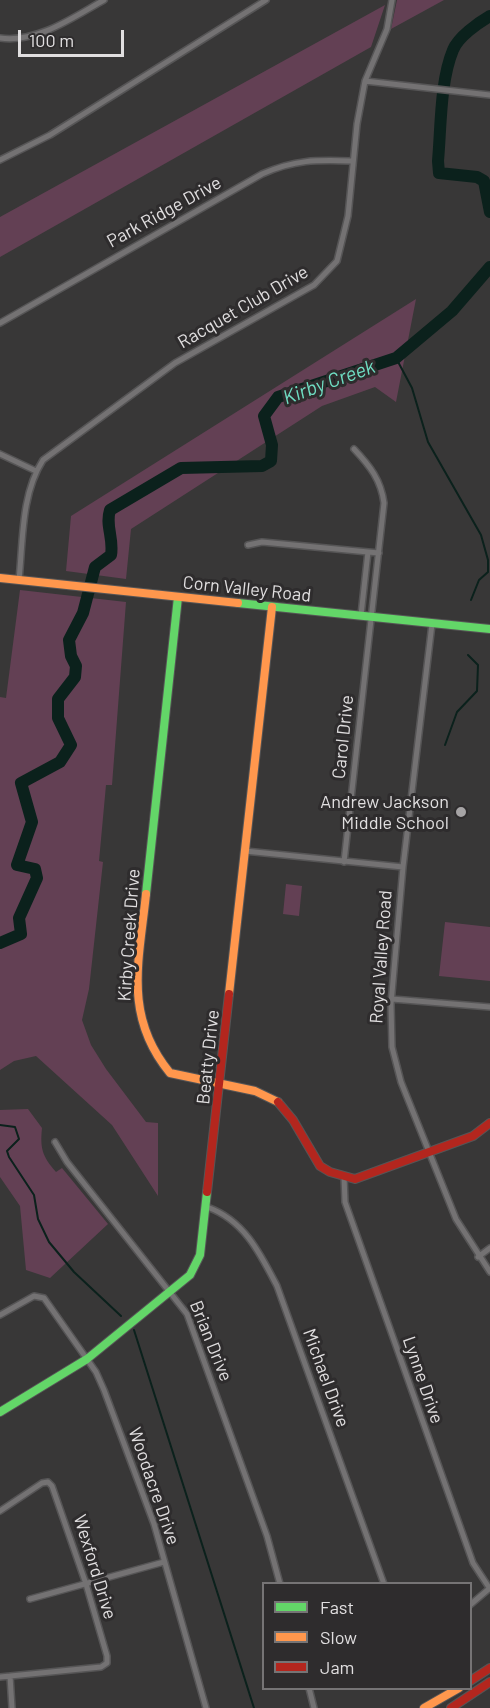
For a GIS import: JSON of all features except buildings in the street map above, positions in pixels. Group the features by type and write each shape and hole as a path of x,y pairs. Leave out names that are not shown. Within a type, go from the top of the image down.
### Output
{"street":[{"path":"0,38 21,40 40,34 104,0"},
{"path":"0,160 50,135 266,0"},
{"name":"Racquet Club Drive","path":"19,580 27,501 36,471 60,446 176,363 314,285 329,271 341,252 348,216 353,161 365,81 387,29 392,0"},
{"path":"365,81 490,95"},
{"name":"Park Ridge Drive","path":"0,323 262,174 286,163 309,159 353,161"},
{"name":"Carol Drive","path":"344,862 384,503 382,488 371,467 354,449"},
{"path":"0,454 36,471"},
{"path":"248,545 262,542 379,553"},
{"path":"361,615 368,552"},
{"name":"Corn Valley Road","path":"0,578 490,629"},
{"name":"Kirby Creek Drive","path":"178,597 136,997 145,1034 160,1063 170,1073 181,1078 220,1082 255,1091 279,1103 293,1120 320,1166 344,1176"},
{"name":"Beatty Drive","path":"0,1412 87,1359 190,1275 200,1255 272,607"},
{"name":"Royal Valley Road","path":"432,624 403,867 392,999 392,1047 401,1082 456,1219 478,1257 490,1272"},
{"path":"245,851 403,867"},
{"path":"392,999 490,1008"},
{"path":"344,1176 355,1179 429,1154 474,1136 490,1123"},
{"name":"Brian Drive","path":"55,1142 67,1162 172,1291 187,1314 267,1536 279,1582"},
{"name":"Lynne Drive","path":"344,1176 343,1193 348,1214 473,1563 490,1588"},
{"name":"Michael Drive","path":"207,1207 224,1213 239,1226 260,1252 277,1286 383,1582"},
{"path":"478,1257 490,1248"},
{"name":"Woodacre Drive","path":"0,1315 34,1296 45,1298 96,1372 154,1524 206,1708"},
{"name":"Wexford Drive","path":"1,1509 42,1483 48,1482 57,1497 107,1656 107,1664 101,1667 10,1676"},
{"path":"30,1599 164,1562"},
{"path":"472,1604 490,1588"},
{"path":"472,1680 490,1668"},
{"path":"0,1677 10,1676 12,1708"},
{"path":"451,1708 490,1682"},
{"path":"310,1690 314,1708"},
{"path":"424,1708 457,1690"}],"shaded area":[{"path":"397,0 444,0 391,29"},
{"path":"385,5 371,47 0,257 0,217"},
{"path":"416,299 396,402 375,387 322,406 131,529 126,579 66,571 71,516"},
{"path":"20,590 126,602 112,785 106,785 99,861 103,862 89,989 82,1020 91,1045 106,1069 146,1122 158,1123 158,1196 112,1125 36,1056 14,1061 0,1070 0,697 6,698"},
{"path":"286,884 302,886 299,916 283,914"},
{"path":"445,922 490,927 490,981 439,976"},
{"path":"28,1109 42,1128 41,1141 48,1161 56,1172 62,1168 108,1224 50,1278 26,1270 20,1206 0,1177 0,1110"}],"waterway":[{"name":"Kirby Creek","path":"490,16 464,35 453,50 443,90 438,161 439,173 477,177 484,181 490,212"},
{"name":"Kirby Creek","path":"0,943 21,934 19,918 37,878 35,869 17,865 32,822 21,783 60,762 71,745 58,718 58,699 75,677 76,666 71,656 69,640 83,613 95,567 111,555 108,521 110,510 181,468 262,466 271,461 272,445 264,416 278,397 396,358 452,311 490,267"},
{"path":"396,358 412,388 428,442 481,535 488,560 488,572 479,580 471,600"},
{"path":"445,745 457,712 477,691 478,665 468,655"},
{"path":"0,1125 15,1127 19,1139 7,1151 34,1195 38,1219 49,1242 74,1272 121,1316"},
{"path":"134,1330 254,1708"}],"traffic: fast":[{"path":"146,894 178,597"},
{"path":"238,603 490,629"},
{"path":"0,1412 87,1359 190,1275 200,1255 207,1192"}],"traffic: slow":[{"path":"0,578 238,603"},
{"path":"229,994 272,607"},
{"path":"146,894 138,965 138,987 145,1030 155,1052 170,1073 255,1091 278,1102"},
{"path":"424,1708 456,1690"}],"traffic: jam":[{"path":"207,1192 229,994"},
{"path":"278,1102 293,1120 320,1166 330,1172 355,1179 473,1136 490,1123"},
{"path":"472,1680 490,1668"},
{"path":"451,1708 490,1682"}],"place":[{"name":"Andrew Jackson Middle School","path":"461,812"}]}
